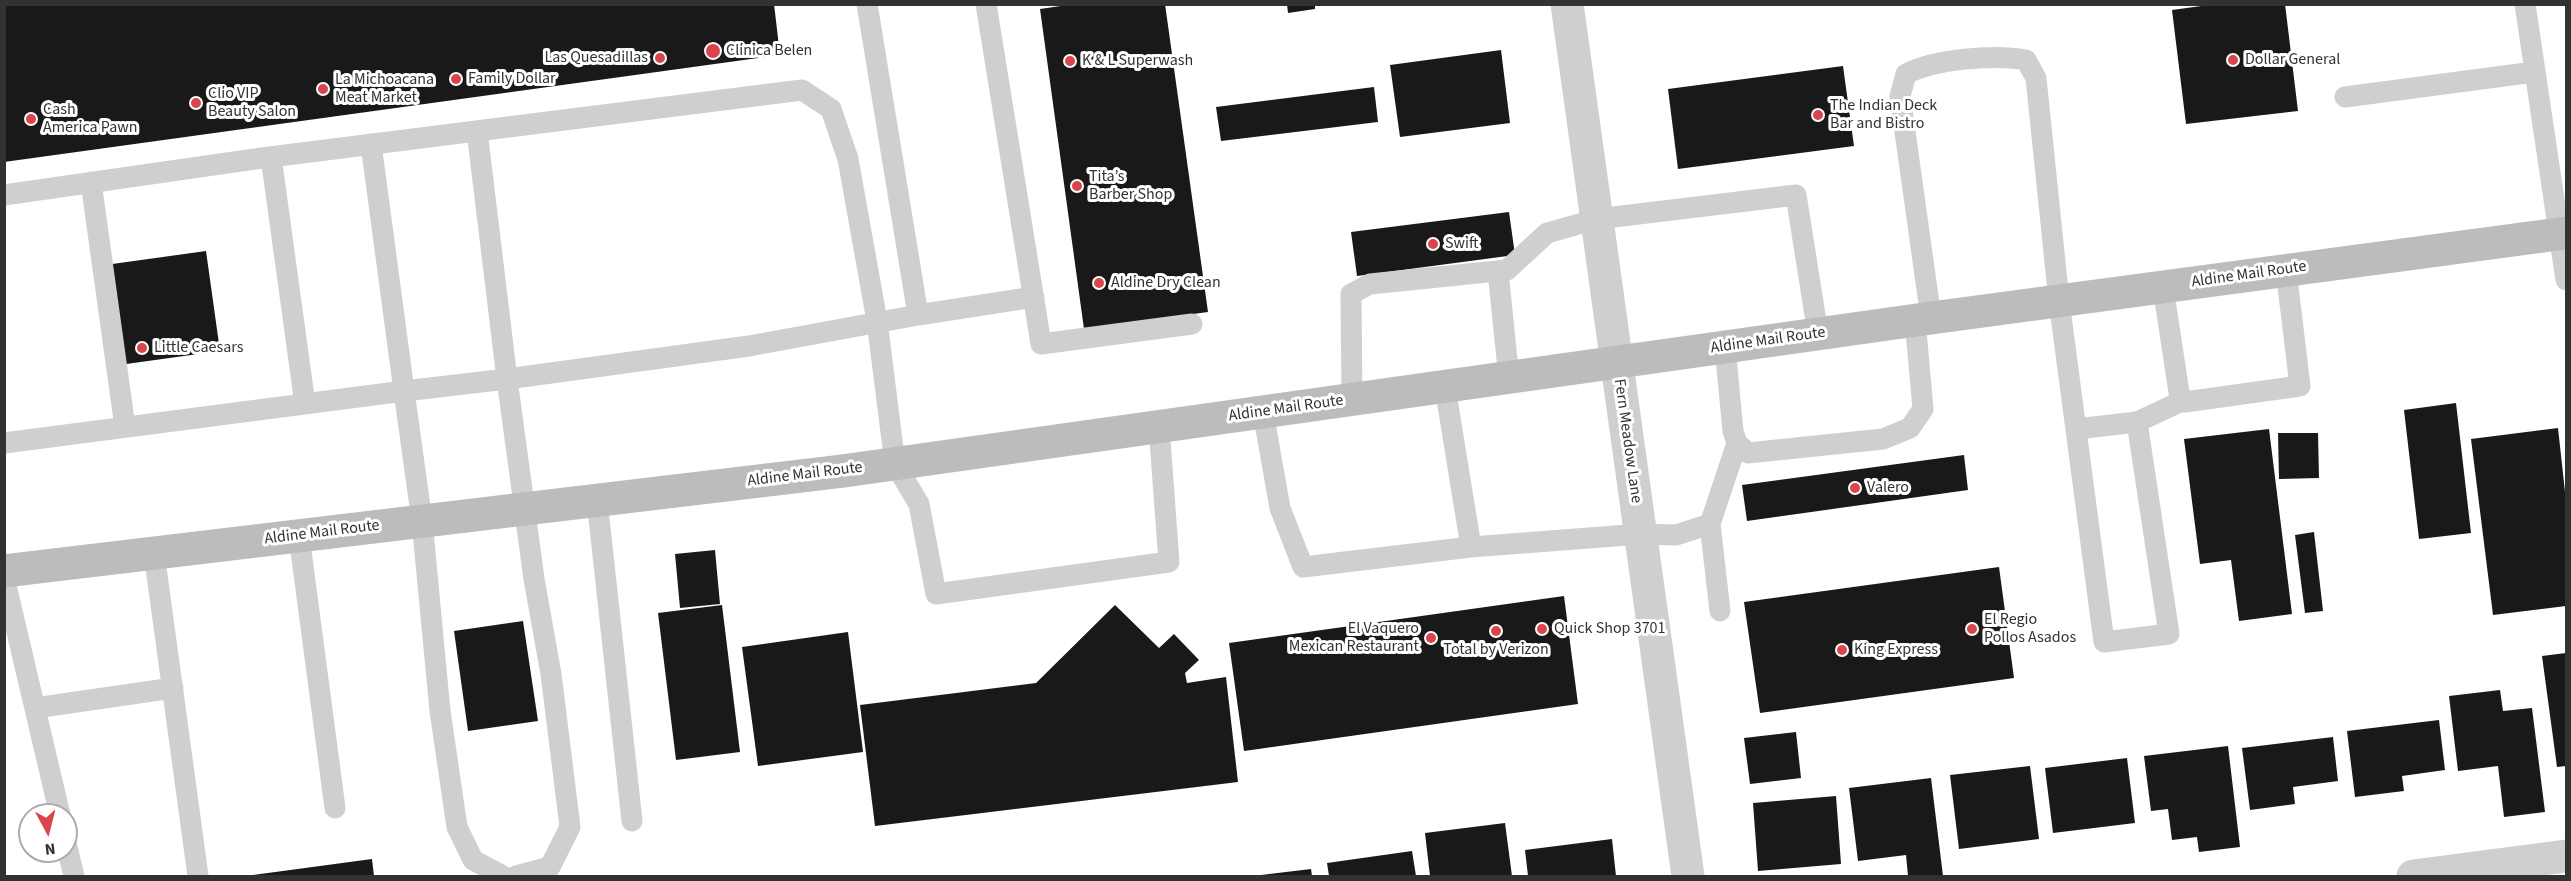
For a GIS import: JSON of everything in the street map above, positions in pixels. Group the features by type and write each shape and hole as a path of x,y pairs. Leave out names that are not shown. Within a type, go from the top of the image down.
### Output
{"main road":[{"name":"Aldine Mail Route","path":"4,571 895,464 1923,319 2562,233"}],"street":[{"name":"Fern Meadow Lane","path":"1567,4 1688,876"},
{"path":"2413,876 2566,856"}],"lane":[{"path":"867,4 918,315"},
{"path":"986,4 1041,344 1192,324"},
{"path":"2525,4 2534,72 2562,233 2566,280"},
{"path":"1725,347 1733,431 1737,443 1748,453 1883,439 1910,428 1923,409 1923,319 1900,96 1906,74 1921,66 2005,56 2026,60 2036,78 2059,301 2104,642 2169,634 2137,422"},
{"path":"2345,97 2534,72"},
{"path":"4,195 271,157 802,90 831,109 848,159 877,321 895,464 919,504 936,594 1169,562 1160,427"},
{"path":"477,131 507,379 551,674 570,827 550,867 516,876"},
{"path":"371,144 422,521 440,711 457,827 473,860 503,876"},
{"path":"271,157 305,404"},
{"path":"92,182 125,427"},
{"path":"1352,399 1351,294 1370,284 1507,270 1547,233 1597,219 1796,195 1818,334"},
{"path":"2076,429 2137,422 2182,401 2300,386 2286,270"},
{"path":"1498,271 1509,379"},
{"path":"2163,287 2182,401"},
{"path":"4,443 749,346 877,321 1034,297"},
{"path":"1445,387 1471,547"},
{"path":"1263,412 1280,508 1303,567 1471,547 1641,534 1676,534 1710,524"},
{"path":"1720,611 1710,524 1737,443"},
{"path":"597,500 632,821"},
{"path":"299,536 335,808"},
{"path":"154,553 198,876"},
{"path":"4,577 57,803"},
{"path":"35,708 172,688"}],"building":[{"path":"4,4 774,4 780,55 4,162"},
{"path":"1074,4 1165,4 1208,312 1084,329 1040,9"},
{"path":"1287,4 1315,4 1315,9 1288,13"},
{"path":"2216,4 2285,4 2298,111 2186,124 2172,10"},
{"path":"1501,50 1510,123 1400,137 1390,65"},
{"path":"1843,66 1854,146 1678,169 1668,89"},
{"path":"1374,87 1378,122 1221,141 1216,107"},
{"path":"1509,212 1515,255 1357,276 1351,232"},
{"path":"206,251 220,351 119,365 105,265"},
{"path":"2456,403 2471,533 2419,539 2404,410"},
{"path":"2558,428 2566,501 2566,606 2493,615 2471,439"},
{"path":"2269,429 2292,614 2239,621 2231,560 2200,564 2184,439"},
{"path":"2278,433 2318,433 2319,478 2279,479"},
{"name":"Valero","path":"1964,455 1968,490 1747,521 1742,485"},
{"path":"2314,532 2323,611 2305,613 2295,535"},
{"path":"715,550 720,604 680,608 675,554"},
{"path":"1999,567 2014,678 1760,713 1744,602"},
{"path":"1564,596 1578,704 1244,751 1229,643"},
{"path":"722,605 740,752 676,760 658,613"},
{"path":"1115,605 1159,648 1174,634 1199,660 1185,673 1187,683 1226,677 1238,782 875,826 860,705 1036,683"},
{"path":"523,621 538,721 468,731 454,631"},
{"path":"848,632 863,752 758,766 742,647"},
{"path":"2566,653 2566,766 2557,767 2542,656"},
{"path":"2500,690 2503,711 2532,708 2545,812 2504,817 2498,766 2458,771 2449,696"},
{"path":"2439,720 2445,770 2402,776 2404,791 2355,797 2347,731"},
{"path":"1796,732 1801,778 1750,784 1744,738"},
{"path":"2333,737 2338,781 2293,787 2295,804 2250,810 2242,748"},
{"path":"2228,746 2240,847 2199,852 2197,837 2172,840 2168,809 2151,811 2144,756"},
{"path":"2127,758 2135,823 2053,833 2045,768"},
{"path":"2030,766 2039,839 1959,849 1950,775"},
{"path":"1931,778 1943,876 1908,876 1906,855 1858,861 1849,788"},
{"path":"1836,796 1841,864 1758,871 1753,803"},
{"path":"1505,823 1512,876 1430,876 1425,833"},
{"path":"1612,839 1616,876 1528,876 1525,850"},
{"path":"1412,851 1416,876 1329,876 1327,863"},
{"path":"372,859 374,876 253,876 253,875"},
{"path":"1311,869 1312,876 1261,876 1261,875"}],"place":[{"name":"Clinica Belen","path":"713,51"},
{"name":"Las Quesadillas","path":"660,58"},
{"name":"Dollar General","path":"2233,60"},
{"name":"K & L Superwash","path":"1070,61"},
{"name":"Family Dollar","path":"456,79"},
{"name":"La Michoacana Meat Market","path":"323,89"},
{"name":"Clio VIP Beauty Salon","path":"196,103"},
{"name":"The Indian Deck Bar and Bistro","path":"1818,115"},
{"name":"Cash America Pawn","path":"31,119"},
{"name":"Tita’s Barber Shop","path":"1077,186"},
{"name":"Swift","path":"1433,244"},
{"name":"Aldine Dry Clean","path":"1099,283"},
{"name":"Little Caesars","path":"142,348"},
{"name":"Valero","path":"1855,488"},
{"name":"Quick Shop 3701","path":"1542,629"},
{"name":"El Regio Pollos Asados","path":"1972,629"},
{"name":"Total by Verizon","path":"1496,631"},
{"name":"El Vaquero Mexican Restaurant","path":"1431,638"},
{"name":"King Express","path":"1842,650"}]}
